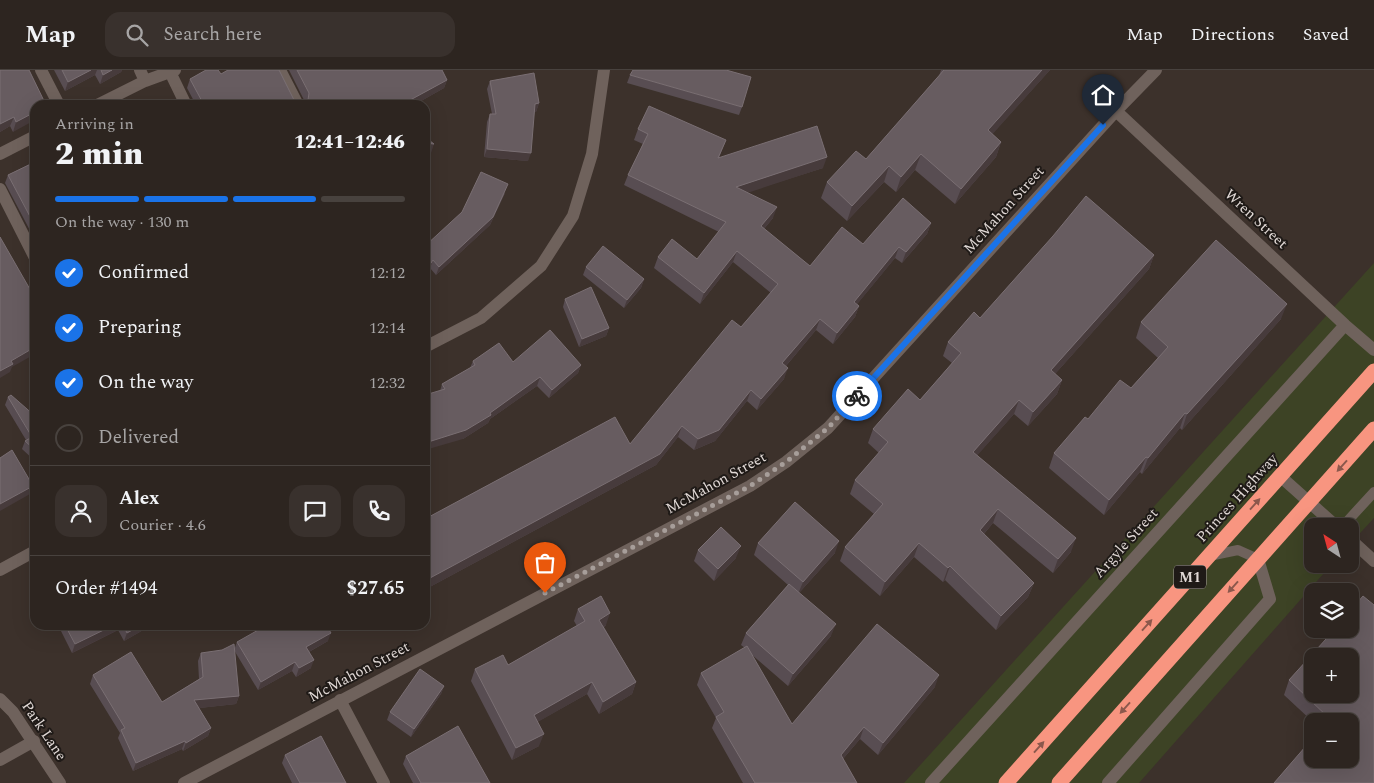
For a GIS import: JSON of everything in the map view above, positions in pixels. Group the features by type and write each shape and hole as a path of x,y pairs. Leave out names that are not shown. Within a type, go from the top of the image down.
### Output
{"highway":[{"name":"Princes Highway","path":"1006,783 1374,371"},
{"name":"M1","path":"1059,783 1374,429"}],"street":[{"path":"41,70 56,100"},
{"path":"280,70 295,100"},
{"path":"430,345 481,318 541,266 573,216 592,154 604,70"},
{"name":"McMahon Street","path":"184,783 750,486 786,462 828,428 1116,111 1156,70"},
{"path":"105,100 142,76 173,71 184,100"},
{"name":"Wren Street","path":"1116,111 1374,350"},
{"path":"0,154 30,139"},
{"path":"0,189 30,248"},
{"name":"Argyle Street","path":"931,783 1345,324"},
{"path":"1280,476 1327,518"},
{"path":"1359,547 1374,561"},
{"path":"0,570 30,554"},
{"path":"1108,783 1270,599 1258,558"},
{"name":"Park Lane","path":"0,699 13,712 34,741 60,783"},
{"path":"340,700 384,783"},
{"path":"0,760 34,741"}],"lane":[{"path":"1350,518 1374,492"},
{"path":"1210,556 1238,550 1258,558"}],"green space":[{"path":"1374,263 1374,518 1359,534 1359,518 1304,518 1304,573 1324,573 1315,583 1304,583 1304,596 1139,783 904,783"}],"building":[{"path":"0,70 29,70 44,100 30,100 30,115 16,122 14,117 0,124"},
{"path":"62,70 91,70 68,82"},
{"path":"101,70 112,70 103,75"},
{"path":"206,70 218,70 221,74 228,70 279,70 294,100 201,100 190,79"},
{"path":"297,70 442,70 447,80 410,100 308,100 309,93"},
{"path":"633,70 726,70 751,77 742,107 630,75"},
{"path":"944,70 1042,70 988,130 1001,142 961,189 921,154 901,177 889,166 852,206 827,182 856,151 866,159"},
{"path":"534,73 539,103 535,104 531,153 487,149 490,114 496,114 490,81"},
{"path":"649,106 726,140 718,158 817,126 827,157 736,187 777,207 761,226 810,266 842,227 863,244 903,198 931,223 906,252 899,247 854,302 859,306 837,333 820,319 782,363 788,368 761,399 751,390 719,430 698,439 682,426 660,454 430,578 430,516 615,417 630,444 732,320 741,327 778,284 737,251 704,293 658,257 672,239 697,259 726,222 628,175 648,134 638,129"},
{"path":"30,164 30,217 8,175"},
{"path":"481,172 508,184 493,217 439,267 433,260 430,264 430,241 462,212"},
{"path":"1086,196 1154,255 1051,370 1062,380 1033,412 1019,400 973,452 1076,538 1058,559 998,509 980,530 1034,583 1001,616 950,566 948,568 919,543 885,582 845,547 883,504 855,480 888,442 873,429 908,389 920,400 961,353 948,342 974,312 980,318"},
{"path":"0,237 30,289 30,350 11,361 13,364 0,371"},
{"path":"1216,240 1287,304 1187,414 1185,413 1148,458 1146,457 1109,500 1054,453 1085,417 1088,419 1120,380 1131,388 1168,347 1141,322"},
{"path":"603,246 644,279 627,300 586,267"},
{"path":"591,287 609,328 582,339 565,299"},
{"path":"550,330 581,365 552,390 540,377 490,413 491,415 466,430 430,441 430,394 445,389 442,384 475,365 473,361 499,343 513,362"},
{"path":"11,395 30,412 30,434 8,397"},
{"path":"30,438 30,446 25,441"},
{"path":"12,450 30,481 30,488 0,504 0,458"},
{"path":"795,502 839,541 803,582 758,543"},
{"path":"721,527 741,546 718,569 698,550"},
{"path":"789,584 836,624 793,674 746,633"},
{"path":"601,596 610,613 599,620 636,682 603,702 592,682 534,715 544,734 516,748 475,669 503,655 508,665 585,621 578,609"},
{"path":"1363,596 1374,605 1374,783 1274,783 1304,748 1304,768 1359,768 1359,713 1324,713 1313,703 1359,703 1359,648 1318,648 1327,638 1359,638 1359,601"},
{"path":"877,624 939,675 883,743 864,727 841,755 857,783 755,783 716,717 724,712 701,673 747,646 792,724"},
{"path":"68,630 104,630 75,644"},
{"path":"258,630 329,630 331,633 306,647 314,660 299,668 295,662 261,682 237,642"},
{"path":"234,644 239,696 194,700 211,728 186,743 185,741 136,763 121,730 125,728 93,675 131,652 162,702 203,677 201,653 222,650"},
{"path":"1304,663 1304,694 1289,680"},
{"path":"420,669 444,686 414,729 390,712"},
{"path":"458,726 490,783 421,783 406,756"},
{"path":"321,736 346,783 300,783 285,755"}],"way so far":[{"path":"545,593 750,486 786,462 828,428 857,396"}],"route":[{"path":"857,396 1103,125"}]}
